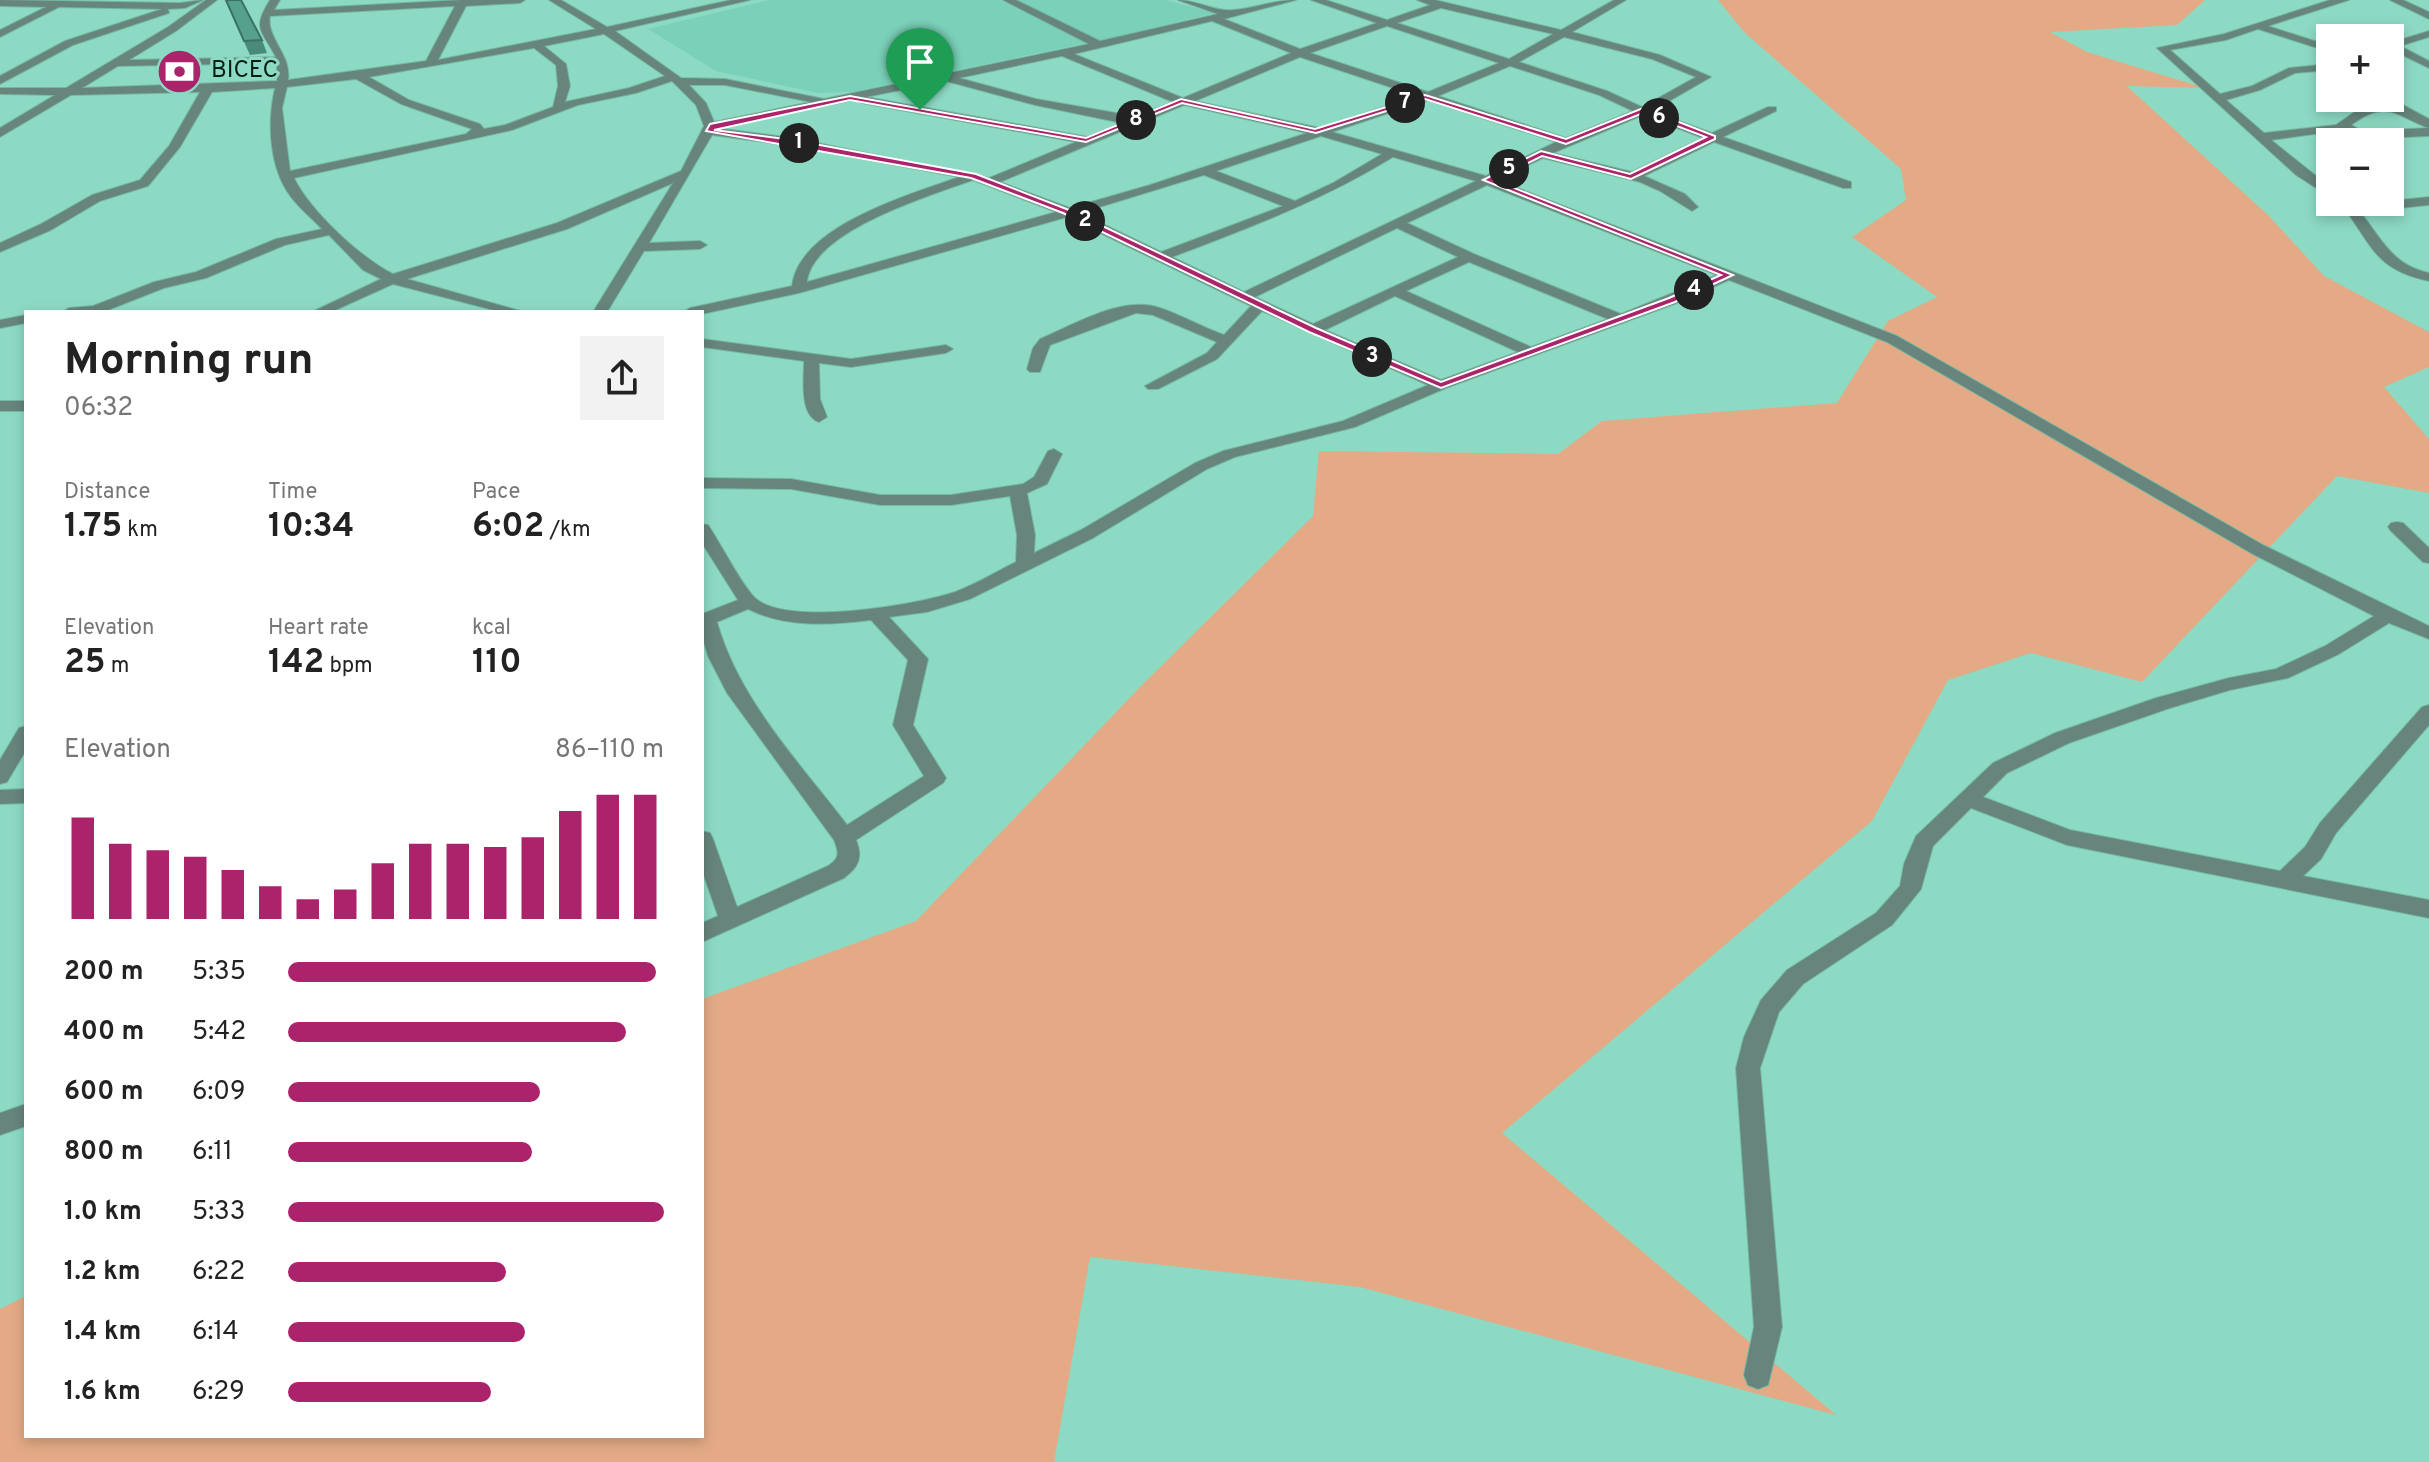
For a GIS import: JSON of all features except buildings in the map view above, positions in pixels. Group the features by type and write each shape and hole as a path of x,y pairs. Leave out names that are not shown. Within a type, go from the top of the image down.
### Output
{"street":[{"path":"0,81 69,43 198,0"},
{"path":"0,133 172,29 212,0"},
{"path":"275,0 264,25 282,60 282,83 276,108 282,167 296,195 368,267 392,279 509,310"},
{"path":"267,13 520,0"},
{"path":"554,0 604,30 674,79 703,106 710,129 601,310"},
{"path":"0,91 208,88 356,74 604,30 709,3 745,0"},
{"path":"1008,0 1100,45"},
{"path":"1181,0 1230,14"},
{"path":"710,129 1100,45 1291,0"},
{"path":"1316,0 1603,93 1643,111 1847,185"},
{"path":"1244,297 1566,142 1643,111 1705,77 1656,57 1422,0"},
{"path":"699,310 799,289 1154,188 1316,131 1425,97 1511,62 1621,0"},
{"path":"2316,183 2162,48 2177,43 2211,41 2311,7 2344,0"},
{"path":"2395,0 2429,16"},
{"path":"0,34 62,2"},
{"path":"0,3 181,6"},
{"path":"431,62 462,3"},
{"path":"989,182 1300,53 1439,5"},
{"path":"1213,18 1300,53 1425,97 1566,142"},
{"path":"2259,26 2316,44"},
{"path":"2404,42 2429,34"},
{"path":"534,43 561,64 564,86 558,106"},
{"path":"2404,52 2429,65"},
{"path":"1063,53 1181,101 1316,131 1487,180 1919,352 2257,549 2388,616 2429,633"},
{"path":"114,63 282,60"},
{"path":"2220,98 2256,88 2293,70 2316,68"},
{"path":"356,74 405,102 476,126 479,130 477,134"},
{"path":"946,77 1024,99 1116,116 1131,122"},
{"path":"286,176 395,155 508,128 558,106 674,79 725,82 830,102"},
{"path":"0,248 46,227 96,198 144,183 174,147 208,88"},
{"path":"850,98 1086,140"},
{"path":"1631,177 1772,109"},
{"path":"2404,109 2429,124"},
{"path":"1089,112 1086,124 1103,133"},
{"path":"2264,137 2344,126 2365,112"},
{"path":"2344,126 2360,135 2429,132"},
{"path":"710,129 973,176 1066,211 1313,330 1441,385"},
{"path":"1160,257 1295,206 1337,186 1393,152"},
{"path":"1541,154 1676,192 1692,207"},
{"path":"1204,171 1295,206"},
{"path":"323,310 392,279 562,226 686,173"},
{"path":"799,289 804,264 825,242 865,220 973,176"},
{"path":"2404,202 2429,201"},
{"path":"2354,216 2387,261 2429,277"},
{"path":"1396,223 1469,257 1621,319"},
{"path":"95,310 159,285 201,275 281,242 329,231"},
{"path":"640,247 700,245"},
{"path":"1313,330 1469,257"},
{"path":"704,533 749,602 769,612 795,617 876,614 964,595 1087,534 1201,466 1229,454 1349,424 1441,385 1621,319 1729,275"},
{"path":"1395,291 1528,351"},
{"path":"1153,386 1212,356 1260,305"},
{"path":"1035,369 1040,348 1045,342 1136,309 1156,311 1185,326 1227,341"},
{"path":"0,324 24,319"},
{"path":"704,343 851,363 946,349"},
{"path":"811,357 812,399 819,417"},
{"path":"0,406 24,406"},
{"path":"704,483 791,484 880,500 951,500 1018,491 1041,480 1054,454"},
{"path":"1018,491 1025,527 1025,565"},
{"path":"2397,527 2429,558"},
{"path":"704,932 836,872 847,864 850,852 844,837 737,693 717,656 704,620 749,602"},
{"path":"844,837 936,778 903,725 918,659 876,614"},
{"path":"1758,1375 1768,1327 1748,1068 1756,1037 1769,1007 1795,977 1889,913 1910,889 1924,842 1971,800 2000,768 2062,738 2203,692 2281,674 2332,650 2388,616"},
{"path":"2284,880 2313,853 2328,828 2429,712"},
{"path":"0,777 24,736"},
{"path":"0,797 24,796"},
{"path":"1971,800 2067,837 2429,909"},
{"path":"704,845 730,918"},
{"path":"0,1124 24,1116"}],"shaded area":[{"path":"769,0 1000,0 1086,43 851,92 818,93 716,71 648,29"},
{"path":"1015,0 1166,0 1214,13 1099,41"},
{"path":"1718,0 2205,0 2177,25 2050,32 2087,52 2205,88 2127,86 2269,216 2324,276 2429,332 2429,367 2384,387 2429,439 2429,493 2337,476 2142,682 2031,653 1948,680 1872,821 1502,1133 1836,1415 1360,1287 1090,1257 1054,1462 0,1462 0,1309 24,1297 24,1438 704,1438 704,998 916,921 1141,686 1313,516 1319,451 1558,454 1602,421 1837,403 1888,321 1937,297 1852,237 1906,200 1901,169 1744,32"}],"place":[{"name":"BICEC","path":"180,71"}],"route":[{"path":"1425,97 1566,142 1643,111 1712,137 1631,177 1582,162 1541,154 1487,180 1729,275 1672,300 1441,385 1386,364 1066,211 973,176 793,142 710,131 710,126 850,98 920,110 1086,140 1181,101 1316,131 1425,97"}]}
